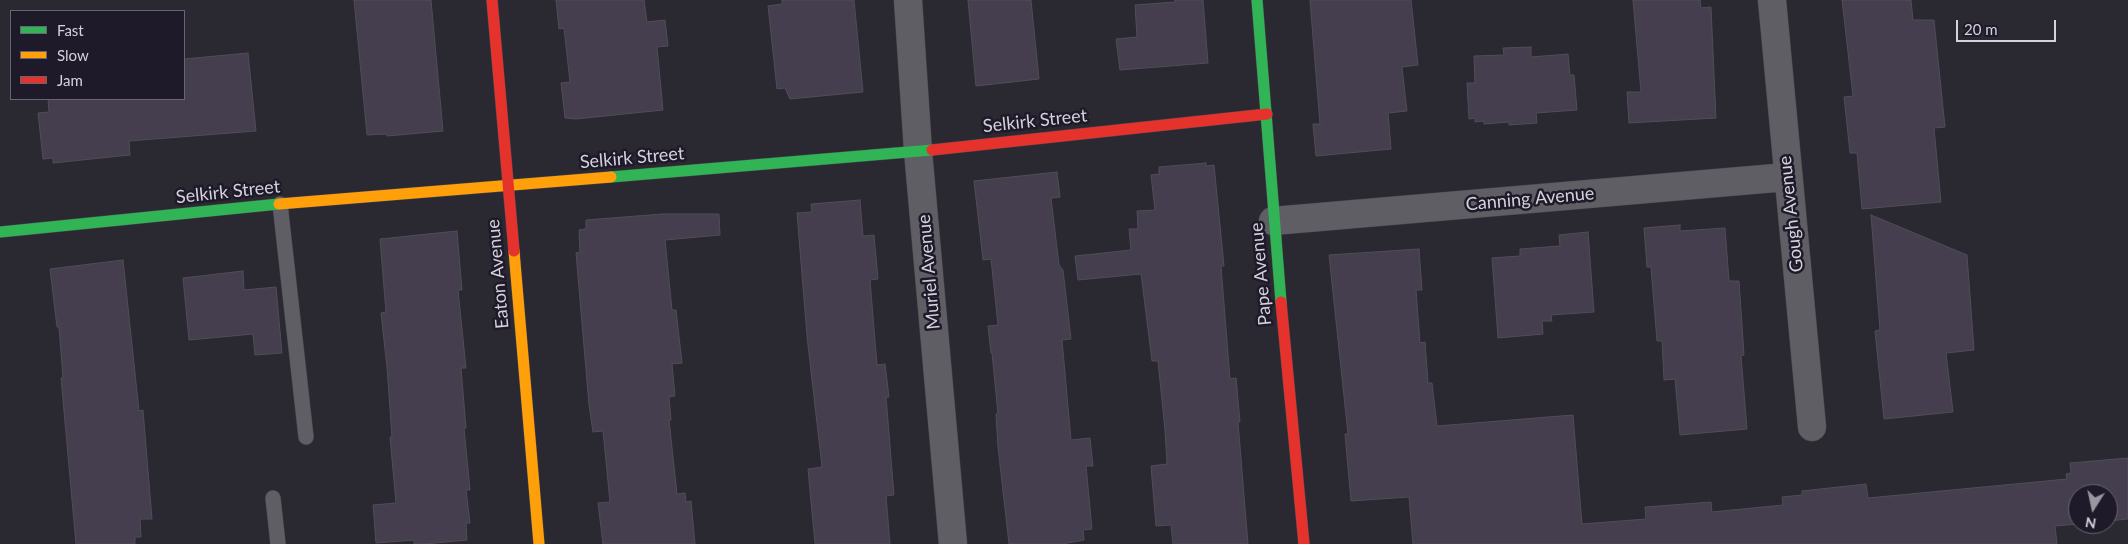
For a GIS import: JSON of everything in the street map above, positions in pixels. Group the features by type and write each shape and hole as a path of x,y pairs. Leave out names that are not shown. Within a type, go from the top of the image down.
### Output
{"street":[{"name":"Eaton Avenue","path":"492,0 539,544"},
{"name":"Muriel Avenue","path":"908,0 918,150 953,544"},
{"name":"Pape Avenue","path":"1257,0 1267,114 1273,220 1304,544"},
{"name":"Gough Avenue","path":"1772,0 1787,177 1812,427"},
{"name":"Selkirk Street","path":"0,232 280,204 918,150 1267,114"},
{"name":"Canning Avenue","path":"1273,220 1787,177"}],"lane":[{"path":"280,204 306,437"},
{"path":"273,498 278,544"}],"building":[{"path":"354,0 431,0 443,131 387,136 387,134 367,135"},
{"path":"556,0 644,0 647,22 665,20 668,46 657,47 663,110 576,119 565,118 561,83 570,82 564,28 559,29"},
{"path":"782,0 854,0 863,92 790,99 785,88 777,89 768,6 782,4"},
{"path":"968,0 1031,0 1039,79 976,86"},
{"path":"1175,0 1203,0 1208,63 1120,70 1116,39 1137,37 1135,5 1175,2"},
{"path":"1310,0 1411,0 1418,65 1402,67 1407,111 1388,113 1391,149 1316,156 1313,124 1320,124"},
{"path":"1633,0 1700,0 1701,8 1711,7 1716,118 1629,123 1627,92 1641,92"},
{"path":"1842,0 1911,0 1913,20 1934,20 1945,127 1934,128 1941,202 1862,209 1857,153 1850,153 1844,97 1853,96"},
{"path":"1531,47 1531,57 1568,54 1570,75 1574,75 1577,110 1536,113 1537,123 1509,125 1509,122 1484,124 1484,121 1475,122 1475,118 1469,119 1467,83 1475,83 1474,56 1504,55 1503,48"},
{"path":"248,53 256,131 129,141 130,155 53,163 53,158 43,159 38,113 49,112 48,100 185,100 185,59"},
{"path":"1206,163 1206,166 1214,165 1224,266 1221,266 1230,379 1236,378 1248,544 1173,544 1171,525 1156,526 1151,466 1167,464 1165,430 1158,361 1152,361 1141,274 1078,280 1075,256 1131,250 1129,229 1138,229 1137,211 1155,210 1151,175 1159,174 1159,167"},
{"path":"1057,172 1060,197 1051,198 1059,265 1063,270 1071,339 1062,340 1071,440 1090,438 1093,466 1086,466 1092,529 1083,530 1084,540 1062,544 1009,544 998,447 996,414 998,414 988,326 998,325 991,259 983,260 974,181"},
{"path":"860,200 863,236 874,235 878,279 870,280 877,365 885,364 889,397 886,397 894,495 886,496 890,544 815,544 808,469 822,467 807,336 797,213 812,212 811,204"},
{"path":"662,214 719,214 720,235 665,240 672,310 676,310 682,363 672,364 675,396 669,397 671,420 669,420 677,494 685,493 686,502 691,501 695,544 603,544 598,503 610,502 603,431 593,432 589,405 576,253 580,252 579,230 586,229 586,220"},
{"path":"1871,215 1967,255 1974,350 1946,353 1953,412 1884,419 1875,331 1880,330"},
{"path":"1680,225 1680,231 1725,228 1729,281 1739,281 1744,355 1741,356 1747,429 1680,435 1675,379 1664,380 1662,341 1657,341 1651,267 1647,267 1644,228"},
{"path":"457,231 462,290 458,290 466,368 461,368 466,428 464,428 470,490 466,490 470,523 466,523 467,540 425,544 414,544 414,540 376,543 373,505 396,503 390,437 392,437 387,367 381,313 386,312 380,239"},
{"path":"1588,232 1594,312 1551,315 1552,321 1542,321 1543,334 1498,338 1492,258 1520,256 1520,249 1560,246 1559,235"},
{"path":"1419,249 1422,290 1416,290 1420,343 1425,342 1428,383 1432,383 1437,426 1573,415 1582,524 1646,519 1645,507 1711,502 1712,512 1783,505 1782,497 1802,495 1802,491 1866,484 1868,498 2067,479 2066,474 2071,473 2070,463 2128,458 2128,519 2118,520 2118,484 2068,484 2068,525 2055,526 2057,544 1413,544 1409,497 1351,501 1345,434 1348,434 1329,255"},
{"path":"123,260 139,411 143,410 152,519 140,519 141,537 135,537 135,544 76,544 61,378 63,378 59,327 57,327 50,269"},
{"path":"243,271 244,290 276,287 282,353 255,355 253,334 189,340 183,278"}],"traffic: fast":[{"path":"1257,0 1281,302"},
{"path":"611,177 932,150"},
{"path":"0,232 279,204"}],"traffic: slow":[{"path":"279,204 611,177"},
{"path":"514,251 539,544"}],"traffic: jam":[{"path":"492,0 514,251"},
{"path":"932,150 1267,114"},
{"path":"1281,302 1304,544"}]}
